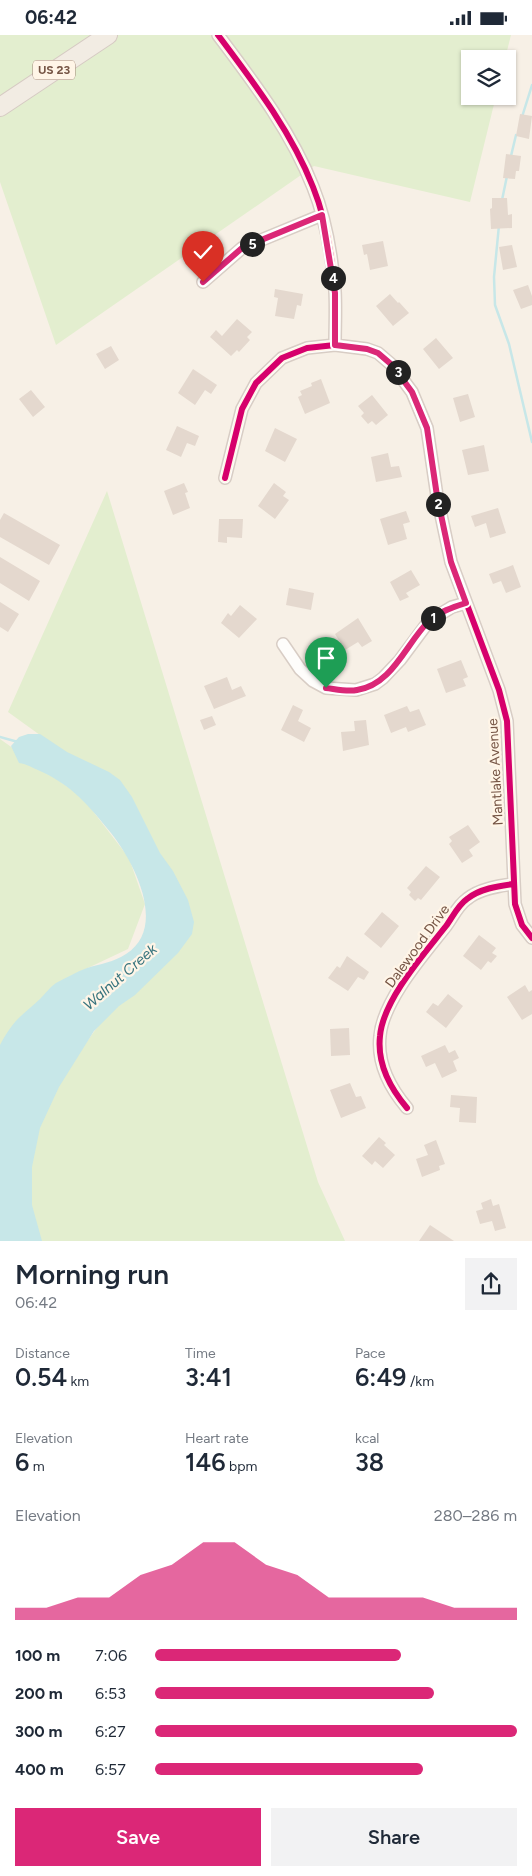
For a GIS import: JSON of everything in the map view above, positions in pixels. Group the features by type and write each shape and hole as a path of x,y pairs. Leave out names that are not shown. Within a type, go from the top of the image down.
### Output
{"main road":[{"name":"US 23","path":"0,107 108,35"}],"street":[{"path":"218,35 262,93 293,143 313,187 322,215 335,293 335,345"},
{"path":"203,282 242,248 322,215"},
{"name":"Mantlake Avenue","path":"225,478 242,409 256,383 282,358 307,348 335,345 367,349 378,353 392,365 412,392 427,428 437,496 451,562 500,690 507,721 515,904 522,925 532,938"},
{"path":"283,644 300,669 313,681 326,688 356,690 375,684 383,678 400,660 429,621 452,607 466,603"},
{"name":"Dalewood Drive","path":"408,1108 396,1095 387,1077 380,1055 380,1035 383,1017 408,975 466,899 497,886 513,885"}],"green space":[{"path":"0,35 511,35 507,50 461,50 461,105 494,105 470,202 314,166 56,345 0,182"},
{"path":"107,491 318,1182 345,1241 29,1241 32,1118 106,1015 163,957 112,787 8,712"},
{"path":"0,739 82,797 129,858 145,904 128,949 73,975 0,1084"}],"water":[{"path":"28,734 40,734 67,752 109,772 120,780 132,797 160,853 173,871 188,900 194,922 192,934 178,953 135,995 119,1006 94,1031 59,1087 40,1128 32,1167 32,1205 42,1241 0,1241 0,1045 15,1022 56,983 83,970 112,961 126,954 138,942 145,928 146,911 143,894 129,860 120,845 95,814 80,797 62,783 32,767 19,763 11,746 19,737"}],"building":[{"path":"520,114 532,116 529,139 516,136"},
{"path":"506,154 521,156 519,171 516,171 515,179 503,178"},
{"path":"492,198 507,198 508,215 512,214 512,228 491,229 490,209 492,208"},
{"path":"383,241 388,266 370,270 367,254 364,255 362,245"},
{"path":"512,245 517,267 503,270 499,247"},
{"path":"528,285 532,296 532,305 521,309 513,290"},
{"path":"275,289 303,294 301,306 297,305 294,319 275,316 278,298 274,297"},
{"path":"390,294 409,313 393,326 376,306"},
{"path":"237,319 252,332 247,337 250,340 239,352 237,350 231,356 210,337 216,330 222,336"},
{"path":"436,338 453,358 439,369 423,349"},
{"path":"111,346 119,360 105,369 96,354"},
{"path":"193,369 217,385 211,394 205,390 195,405 178,393"},
{"path":"321,379 330,403 305,414 298,397 302,395 300,391 312,386 311,383"},
{"path":"31,390 45,407 33,417 19,399"},
{"path":"468,394 475,417 460,422 453,398"},
{"path":"372,395 388,415 376,425 372,421 368,424 361,416 364,413 358,406"},
{"path":"177,426 199,436 195,446 187,443 181,457 166,450"},
{"path":"275,428 297,439 285,462 265,451"},
{"path":"484,445 489,471 468,475 462,450"},
{"path":"388,453 391,467 399,466 402,477 376,482 371,457"},
{"path":"184,483 188,492 185,493 190,508 173,515 164,491"},
{"path":"274,483 286,492 283,496 289,500 275,519 258,506"},
{"path":"498,508 506,533 490,538 486,523 475,527 471,516"},
{"path":"406,511 410,522 403,524 407,539 388,545 380,519"},
{"path":"4,513 60,545 49,565 0,537 0,520"},
{"path":"219,519 243,519 242,538 227,537 227,543 218,542"},
{"path":"0,557 40,581 29,601 0,583"},
{"path":"513,565 521,587 506,593 501,581 493,584 489,574"},
{"path":"411,570 420,585 406,593 409,597 400,601 390,582"},
{"path":"289,588 314,593 311,610 286,605"},
{"path":"0,602 19,614 8,632 0,627"},
{"path":"240,605 257,619 239,638 221,623 228,613 231,616"},
{"path":"358,618 372,641 362,647 358,642 345,650 335,634"},
{"path":"461,660 468,677 463,679 466,686 446,693 437,669"},
{"path":"227,677 232,690 241,686 246,696 214,709 204,686"},
{"path":"293,705 303,710 298,721 311,728 304,742 281,730"},
{"path":"407,706 410,712 419,709 426,725 408,732 406,727 391,733 384,715"},
{"path":"212,716 216,725 204,730 200,720"},
{"path":"366,720 369,745 343,751 341,732 355,731 354,721"},
{"path":"468,825 480,842 469,850 473,856 462,863 449,844 452,841 449,837"},
{"path":"426,866 440,877 421,900 418,898 415,901 409,895 411,892 407,888"},
{"path":"382,912 399,926 381,948 364,934"},
{"path":"479,935 496,948 492,953 497,956 491,963 488,961 481,970 463,956"},
{"path":"347,956 369,972 364,980 358,977 348,991 328,978 337,966 340,968"},
{"path":"525,985 529,992 532,990 532,1014 522,1020 507,997"},
{"path":"448,994 463,1006 446,1028 426,1012 433,1003 438,1006"},
{"path":"349,1028 350,1055 331,1056 330,1029"},
{"path":"445,1045 449,1053 455,1050 459,1058 453,1061 457,1071 442,1078 435,1063 426,1067 421,1056"},
{"path":"350,1083 356,1097 361,1096 366,1108 341,1118 330,1090"},
{"path":"451,1095 477,1097 476,1123 459,1122 460,1108 450,1107"},
{"path":"379,1137 386,1143 384,1145 395,1155 383,1168 375,1161 372,1165 362,1156"},
{"path":"436,1140 445,1164 439,1166 440,1170 422,1177 416,1159 428,1155 424,1145"},
{"path":"491,1199 493,1206 499,1204 506,1228 495,1231 492,1221 480,1224 476,1211 483,1209 481,1203"},
{"path":"430,1225 454,1241 419,1241"}],"waterway":[{"path":"522,117 532,85"},
{"path":"511,156 516,135"},
{"path":"502,200 507,176"},
{"path":"499,225 494,277 495,305 509,344 532,442"},
{"name":"Walnut Creek","path":"0,737 18,742"}],"cycle path":[{"path":"218,35 258,89 283,127 304,166 318,199 328,238 332,265 335,298 335,345"},
{"path":"225,478 242,409 256,383 282,358 307,348 335,345 367,349 378,353 392,365 412,392 427,428 437,496 451,562 499,690 507,721 515,904 522,925 532,938"},
{"path":"407,1108 390,1084 381,1056 380,1036 388,1008 416,964 464,902 483,890 513,884"}],"route":[{"path":"203,282 242,248 322,215 335,293 335,345 367,349 378,353 392,365 412,392 427,428 437,496 451,562 466,603 452,607 429,621 400,660 375,684 356,690 326,688"}]}
